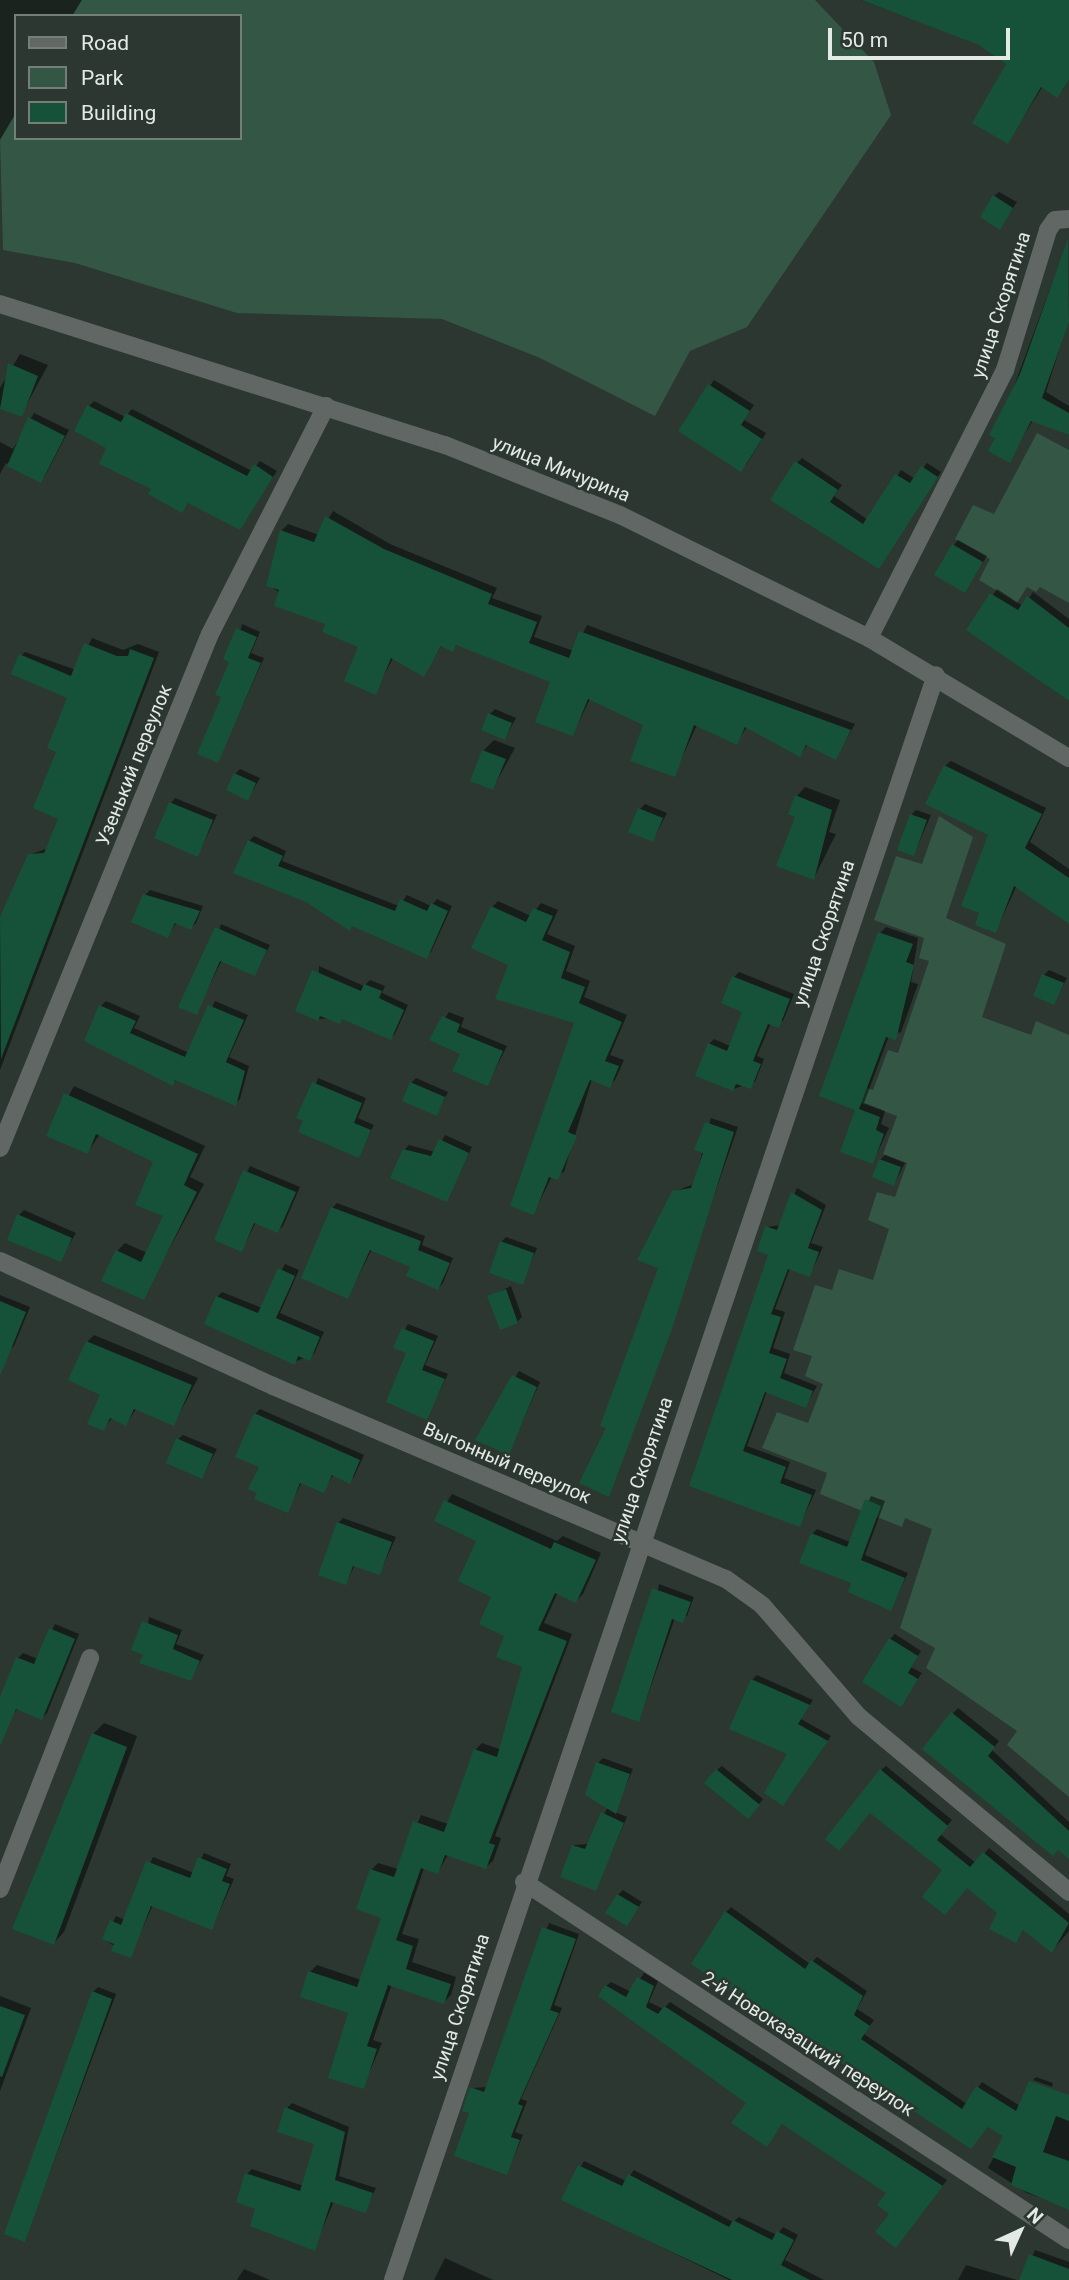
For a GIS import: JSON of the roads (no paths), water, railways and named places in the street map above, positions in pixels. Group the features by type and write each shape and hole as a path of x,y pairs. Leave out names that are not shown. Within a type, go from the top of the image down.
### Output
{"street":[{"name":"улица Скорятина","path":"869,638 1005,370 1048,230 1068,218"},
{"name":"улица Мичурина","path":"0,304 326,406 620,515 869,638 936,675 1069,758"},
{"name":"Узенький переулок","path":"0,1148 210,634 326,406"},
{"name":"улица Скорятина","path":"393,2280 524,1882 936,675"},
{"name":"Выгонный переулок","path":"0,1261 272,1386 640,1542 747,1592 858,1716 1069,1892"},
{"path":"0,1889 90,1658"},
{"name":"2-й Новоказацкий переулок","path":"524,1882 1069,2240"}]}
